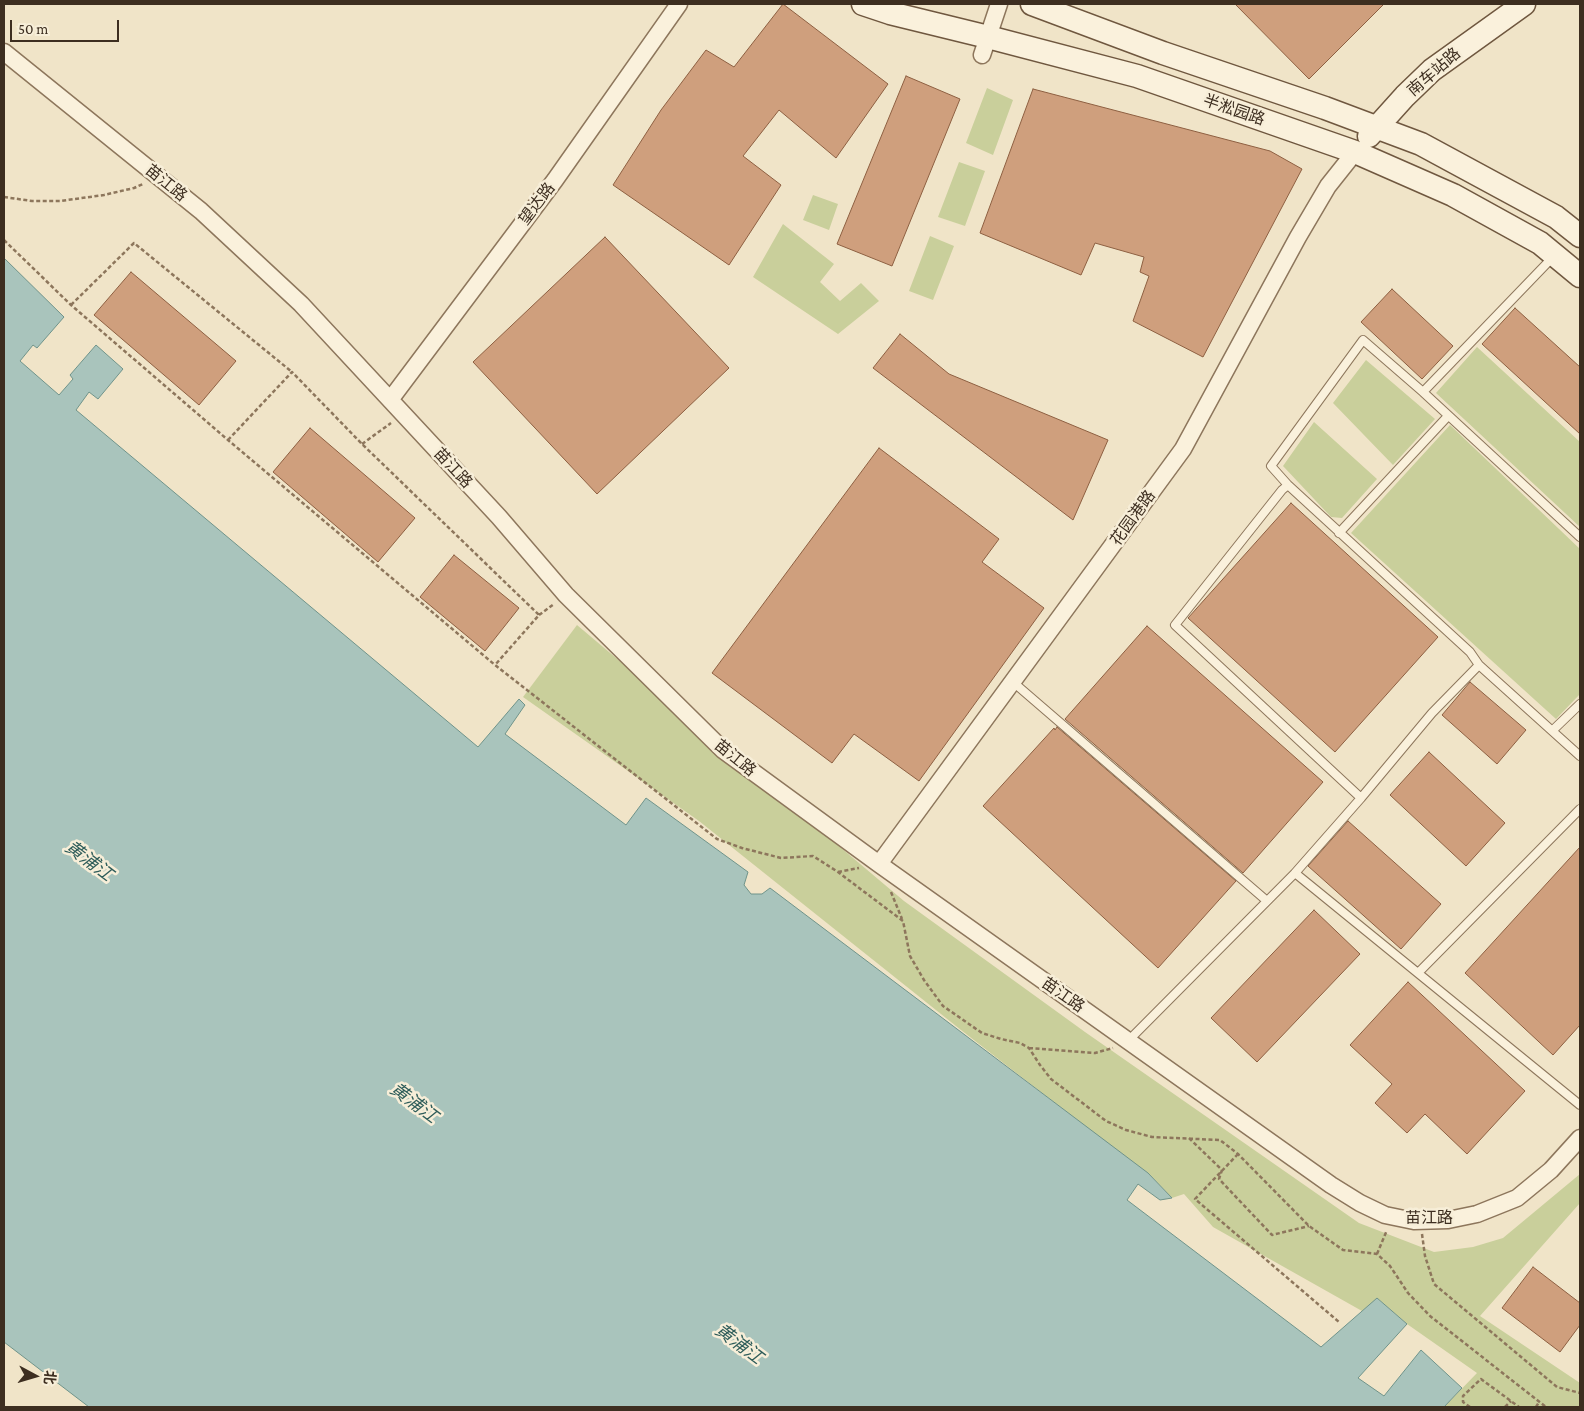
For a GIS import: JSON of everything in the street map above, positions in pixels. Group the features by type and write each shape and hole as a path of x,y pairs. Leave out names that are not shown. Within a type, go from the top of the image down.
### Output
{"main road":[{"name":"半淞园路","path":"863,4 985,46 1137,76 1355,152 1453,195 1540,243 1580,276"},
{"name":"半淞园路","path":"1032,4 1163,53 1421,144 1556,216 1580,236"},
{"name":"南车站路","path":"1355,152 1432,70 1516,6"}],"street":[{"name":"望达路","path":"390,400 555,180 679,4"},
{"path":"985,46 999,4"},
{"name":"苗江路","path":"4,52 201,211 301,304 499,517 566,595 723,750 879,864 1331,1185 1360,1203 1392,1216 1421,1221 1448,1220 1477,1214 1517,1198 1551,1170 1580,1138"},
{"name":"花园港路","path":"879,864 1183,448 1298,237 1328,186 1355,152"}],"lane":[{"path":"1423,392 1554,255"},
{"path":"1580,537 1423,392 1363,340 1271,466 1288,486 1470,652 1480,665 1580,756"},
{"path":"1340,532 1448,416"},
{"path":"1288,486 1282,490 1175,625 1361,798"},
{"path":"1128,1041 1295,873 1432,713 1480,665"},
{"path":"1013,682 1268,901"},
{"path":"1553,730 1580,704"},
{"path":"1418,973 1580,809"},
{"path":"1295,873 1580,1105"}],"path":[{"path":"4,197 32,201 60,201 134,188 158,177"},
{"path":"4,240 71,306 228,440 495,664 717,840 781,858 813,856 838,872 903,921 910,956 924,980 944,1006 982,1033 1020,1043 1029,1048 1095,1053 1115,1048 1128,1041"},
{"path":"71,306 134,243 292,372 362,444 539,615 495,664"},
{"path":"228,440 292,372"},
{"path":"362,444 404,415"},
{"path":"1029,1048 1051,1079 1106,1121 1137,1134 1152,1137 1188,1137 1220,1140 1238,1154 1309,1226 1343,1250 1377,1254 1390,1266 1408,1293 1430,1316 1546,1407"},
{"path":"1188,1137 1222,1170"},
{"path":"1238,1154 1195,1199 1339,1322"},
{"path":"1222,1170 1219,1179 1272,1235 1309,1226"},
{"path":"1377,1254 1392,1216"},
{"path":"1421,1221 1425,1256 1434,1284 1557,1387 1580,1392"},
{"path":"1470,1407 1463,1402 1463,1396 1481,1378 1519,1407"},
{"path":"1505,1407 1510,1401"},
{"path":"1536,1407 1539,1402"}],"green space":[{"path":"987,88 1013,100 993,155 966,143"},
{"path":"959,162 985,171 965,226 938,217"},
{"path":"813,195 838,204 829,230 803,220"},
{"path":"783,224 834,264 820,282 840,301 861,283 879,301 838,334 753,277"},
{"path":"930,236 954,246 933,300 909,291"},
{"path":"1477,347 1580,442 1580,527 1436,393"},
{"path":"1366,360 1435,419 1393,465 1333,403"},
{"path":"1314,422 1377,479 1342,518 1331,517 1283,466"},
{"path":"1450,425 1580,549 1580,694 1556,719 1351,533"},
{"path":"577,625 904,901 1085,1032 1359,1223 1434,1252 1473,1247 1503,1238 1580,1174 1580,1203 1480,1316 1580,1383 1580,1407 1444,1407 1477,1373 1407,1324 1378,1299 1362,1311 1213,1227 1184,1194 1172,1198 1148,1173 1141,1170 961,1030 699,821 523,697"}],"water":[{"name":"黄浦江","path":"4,258 64,317 37,348 33,345 20,361 59,395 73,379 70,375 96,345 123,369 98,399 89,392 76,410 478,747 519,699 525,705 505,734 626,825 646,798 748,872 744,885 751,894 762,894 770,888 1148,1173 1172,1198 1160,1200 1138,1184 1127,1200 1321,1347 1377,1298 1407,1324 1358,1378 1384,1396 1421,1350 1462,1388 1444,1407 89,1407 4,1342"}],"building":[{"path":"783,4 888,84 836,158 779,110 743,156 781,185 729,265 613,185 661,110 706,50 734,67"},
{"path":"1235,4 1384,4 1309,79"},
{"path":"906,76 960,99 892,266 837,244"},
{"path":"1033,89 1270,151 1302,169 1203,357 1133,321 1149,276 1140,272 1144,257 1095,243 1081,275 980,233"},
{"path":"605,237 729,368 597,494 473,362"},
{"path":"131,272 236,361 199,405 94,315"},
{"path":"1392,289 1453,346 1422,379 1361,322"},
{"path":"1515,308 1580,367 1580,434 1482,344"},
{"path":"900,334 949,374 1108,440 1073,520 873,368"},
{"path":"310,428 415,518 378,562 273,472"},
{"path":"879,448 999,539 982,562 1044,608 919,781 854,734 832,763 712,673"},
{"path":"1291,503 1438,637 1335,752 1188,618"},
{"path":"454,555 519,608 485,651 420,597"},
{"path":"1147,626 1323,782 1243,873 1065,719"},
{"path":"1470,682 1526,730 1497,764 1442,715"},
{"path":"1057,727 1236,881 1158,968 983,806 1054,728 1055,730"},
{"path":"1429,752 1505,823 1466,866 1390,795"},
{"path":"1348,821 1441,904 1401,949 1308,866"},
{"path":"1580,847 1580,1025 1553,1055 1465,973"},
{"path":"1314,910 1360,954 1257,1062 1211,1018"},
{"path":"1408,982 1525,1091 1467,1154 1425,1114 1407,1133 1375,1103 1392,1084 1350,1045"},
{"path":"1533,1267 1580,1303 1580,1325 1560,1352 1502,1308"}]}
